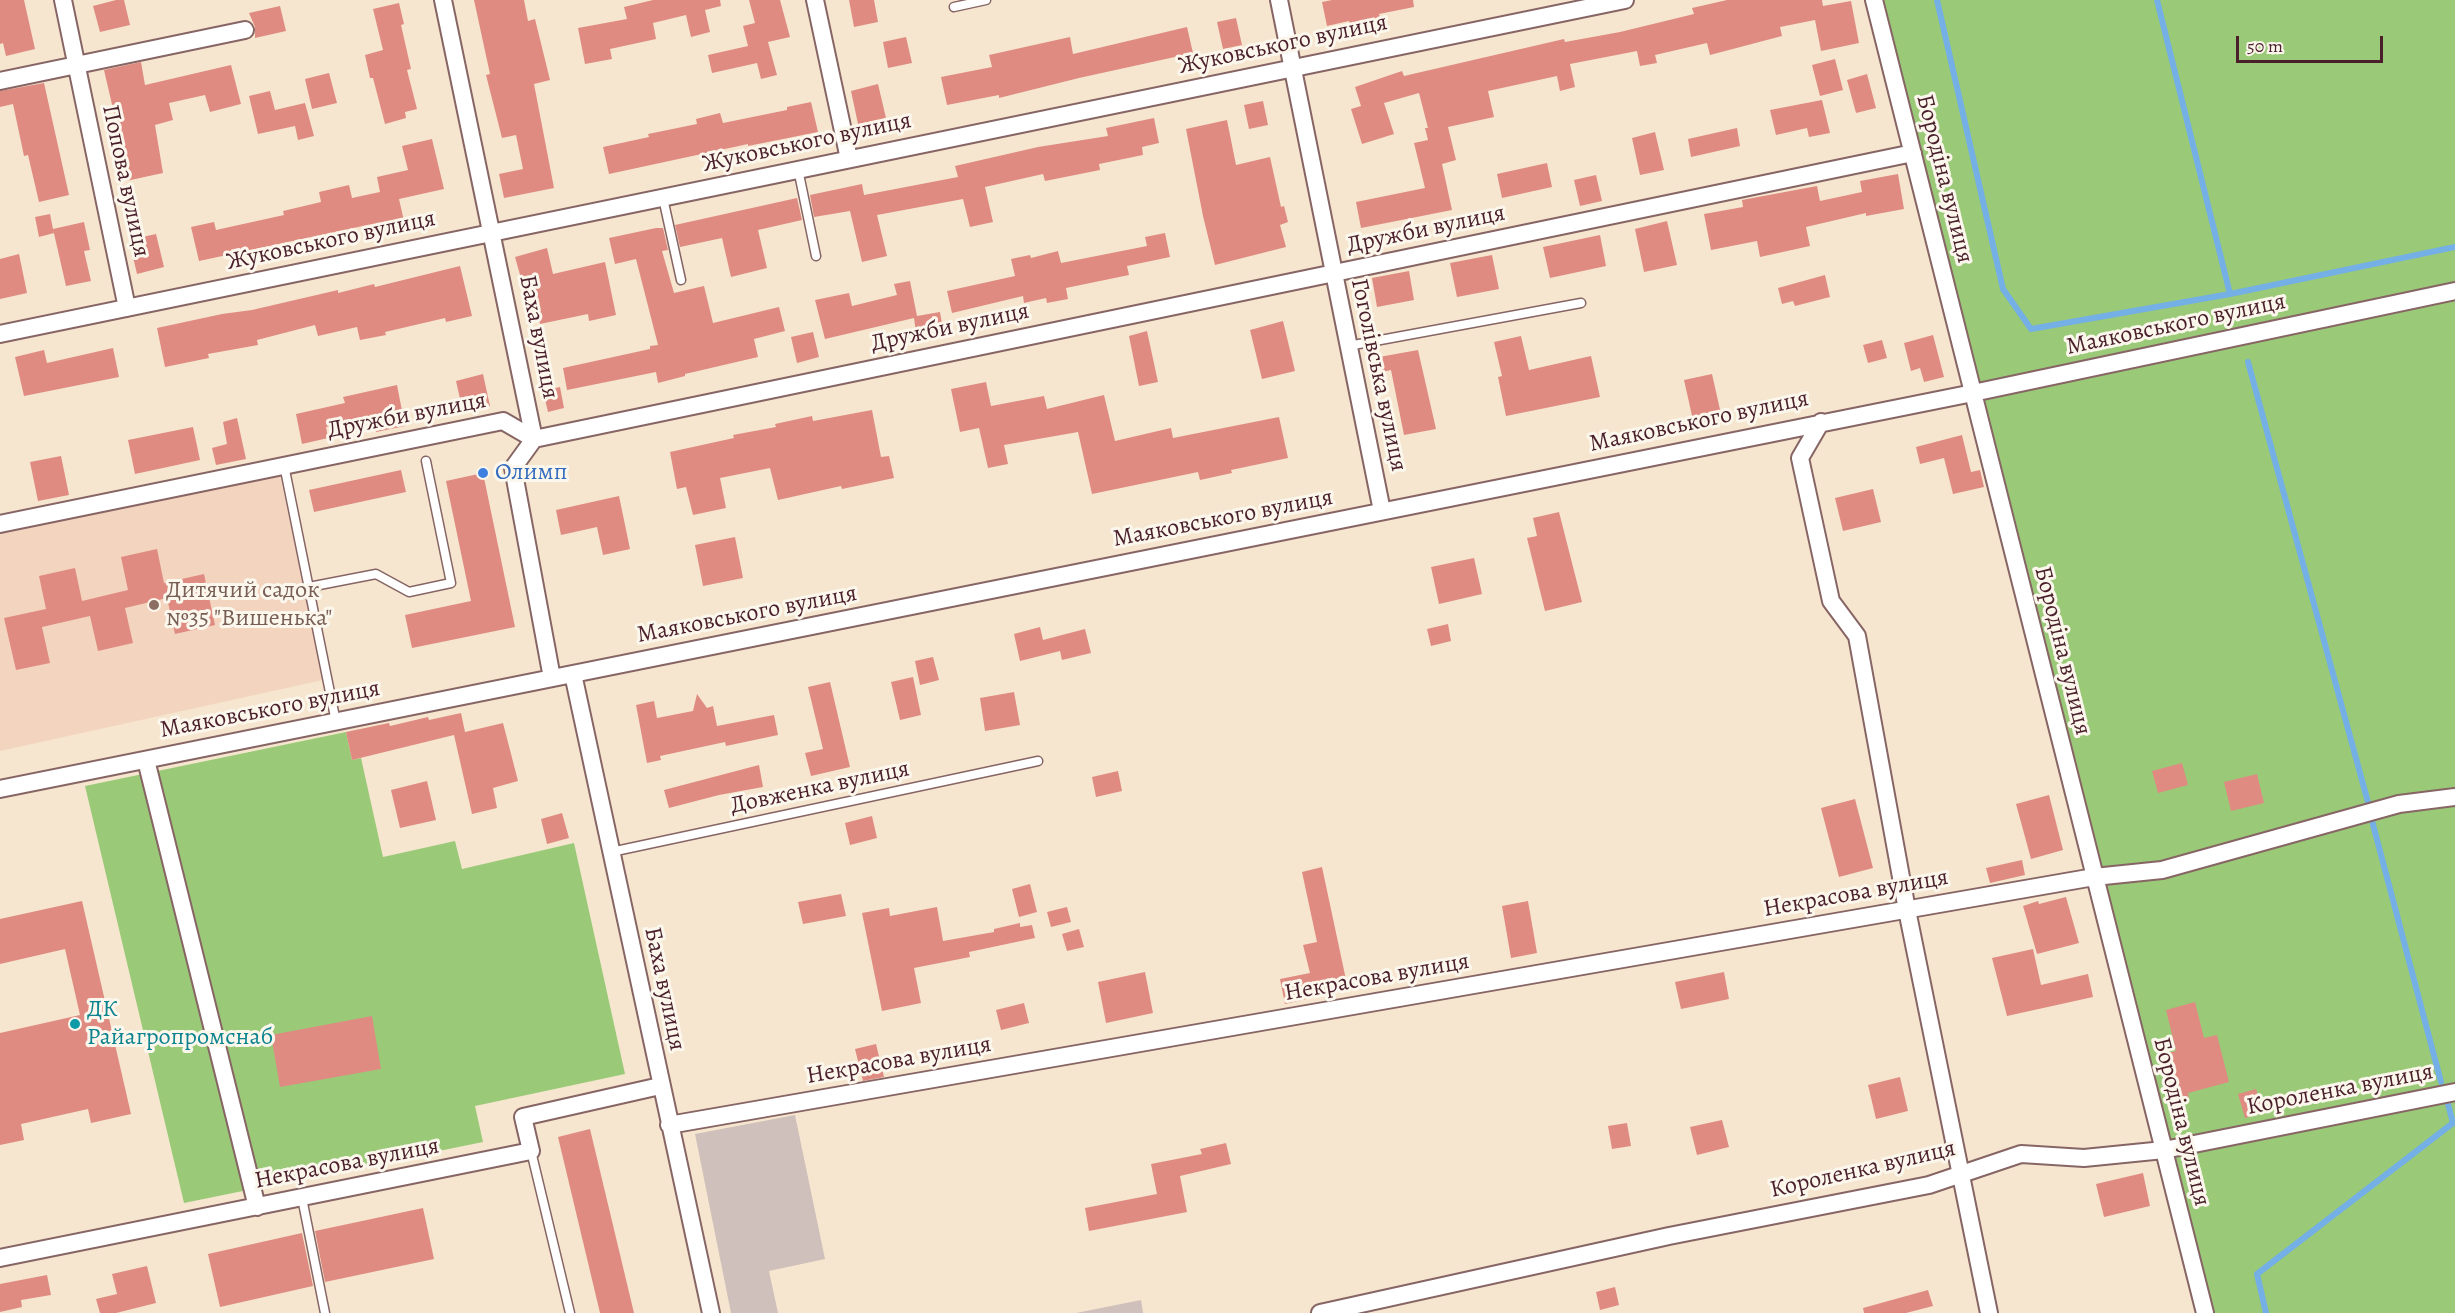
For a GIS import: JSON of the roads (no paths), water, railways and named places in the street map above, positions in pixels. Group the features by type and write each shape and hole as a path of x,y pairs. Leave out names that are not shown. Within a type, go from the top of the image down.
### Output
{"street":[{"name":"Попова вулиця","path":"63,0 127,308"},
{"name":"Баха вулиця","path":"442,0 534,439"},
{"path":"815,0 849,159"},
{"name":"Гоголівська вулиця","path":"1279,0 1382,511"},
{"name":"Жуковського вулиця","path":"0,334 1293,68 1590,3 1625,0"},
{"name":"Бородіна вулиця","path":"1874,0 2205,1313"},
{"path":"0,81 245,30"},
{"name":"Дружби вулиця","path":"0,524 503,421 534,439 1913,153"},
{"name":"Маяковського вулиця","path":"0,789 1973,393 2455,291"},
{"path":"1821,422 1800,458 1831,600 1857,636 1907,910 1989,1313"},
{"path":"534,439 513,468 552,678"},
{"name":"Баха вулиця","path":"573,674 660,1086 711,1313"},
{"path":"146,760 256,1207"},
{"name":"Некрасова вулиця","path":"669,1125 2094,877 2162,870 2399,804 2455,797"},
{"path":"531,1151 523,1117 660,1086"},
{"name":"Короленка вулиця","path":"1320,1313 1669,1236 1929,1185 2021,1154 2084,1158 2164,1150 2455,1092"},
{"name":"Некрасова вулиця","path":"0,1258 531,1151"}],"lane":[{"path":"954,7 986,0"},
{"path":"798,170 816,256"},
{"path":"663,198 681,280"},
{"path":"1348,346 1581,303"},
{"path":"309,587 376,574 409,592 451,583 426,461"},
{"path":"284,465 336,722"},
{"name":"Довженка вулиця","path":"611,852 1038,761"},
{"path":"531,1151 570,1313"},
{"path":"302,1198 325,1313"}],"waterway":[{"path":"1937,0 2003,289 2031,329 2230,294 2455,247"},
{"path":"2157,0 2230,294"},
{"path":"2248,362 2369,806"},
{"path":"2371,817 2441,1082"},
{"path":"2266,1313 2257,1274 2453,1123 2448,1104"}],"place":[{"name":"Олимп","path":"483,473"},
{"name":"Дитячий садок №35 \"Вишенька\"","path":"154,605"},
{"name":"ДК Райагропромснаб","path":"75,1024"}]}
